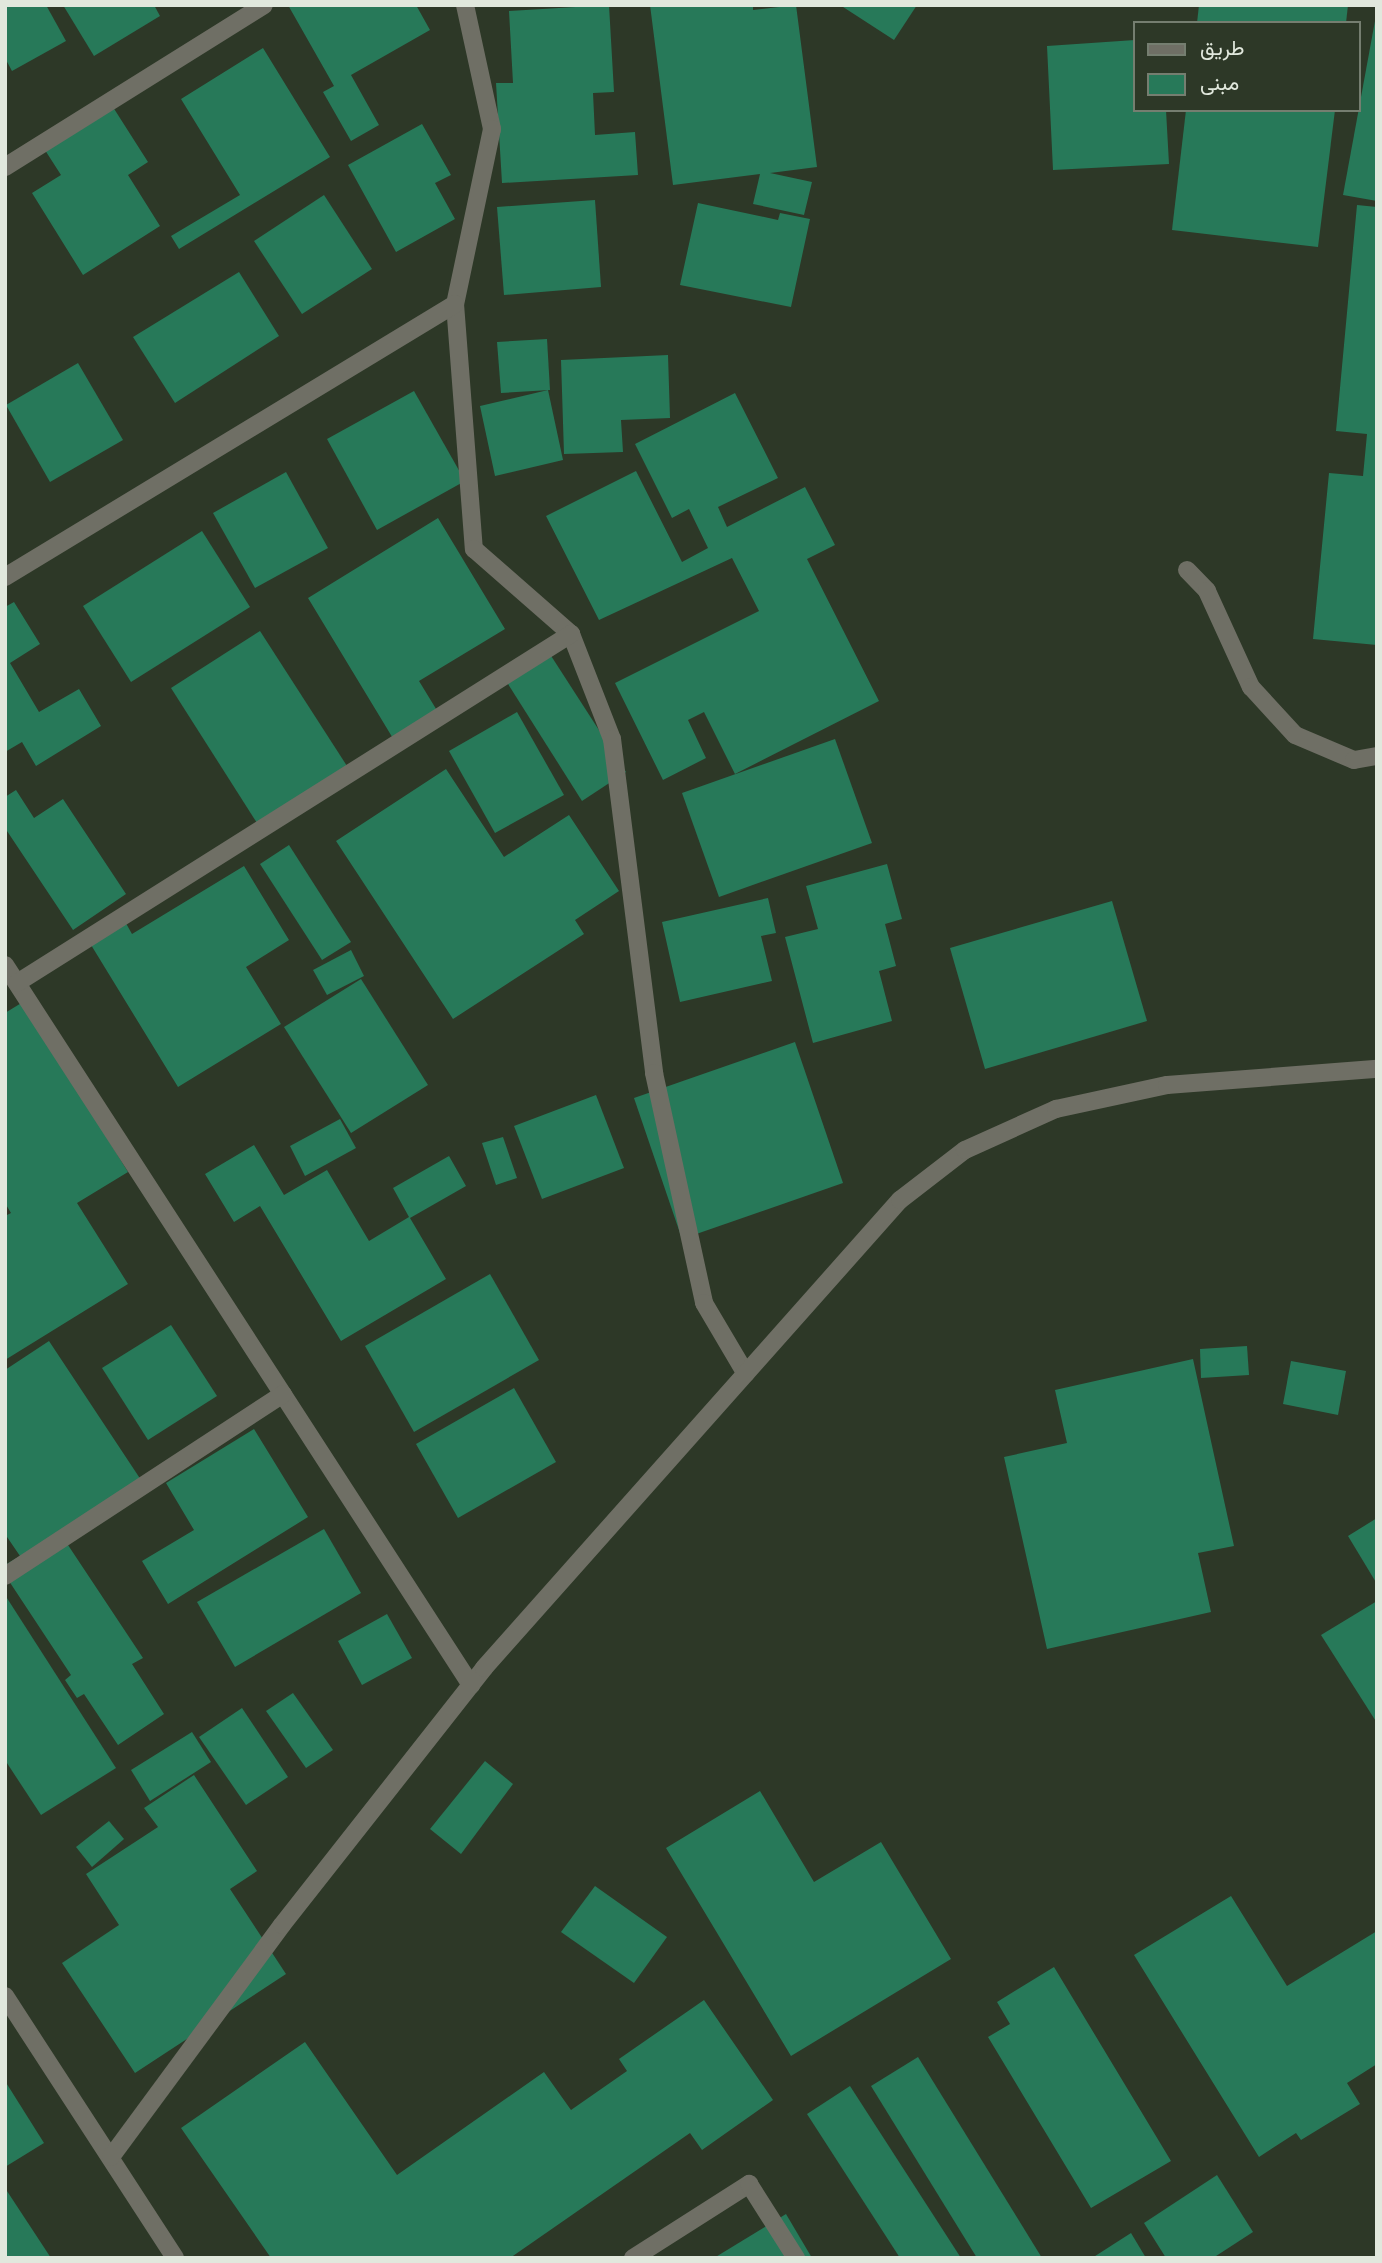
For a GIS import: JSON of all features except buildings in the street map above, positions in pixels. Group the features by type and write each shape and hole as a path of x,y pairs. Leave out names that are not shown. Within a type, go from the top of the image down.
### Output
{"street":[{"path":"5,167 264,5"},
{"path":"465,5 492,129 455,304 474,549 571,634 612,739 654,1073 704,1303 746,1374"},
{"path":"5,577 455,304"},
{"path":"1187,570 1206,591 1251,687 1295,735 1354,760 1377,756"},
{"path":"17,984 571,634"},
{"path":"5,965 471,1685"},
{"path":"111,2157 471,1685 900,1200 965,1150 1056,1109 1167,1085 1377,1069"},
{"path":"5,1576 283,1394"},
{"path":"5,1996 175,2258"},
{"path":"633,2258 749,2183 796,2258"}]}
